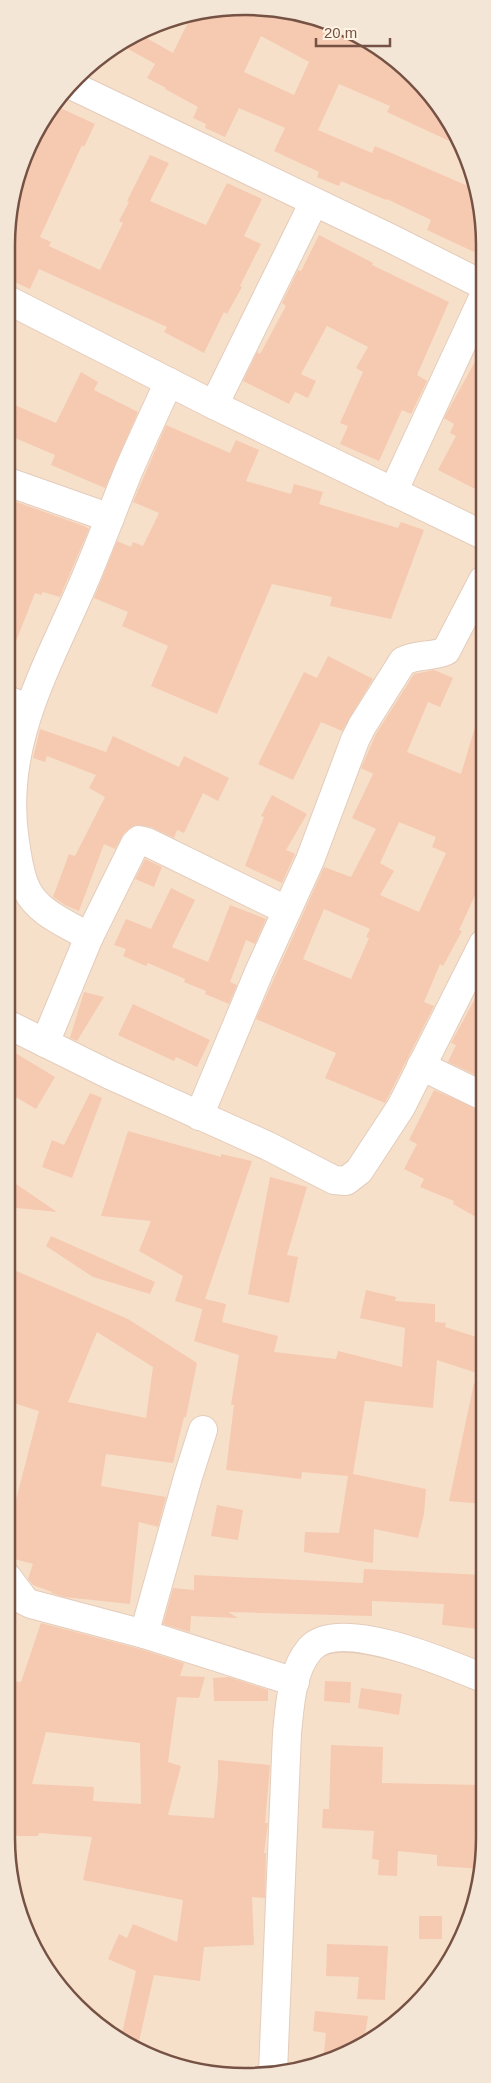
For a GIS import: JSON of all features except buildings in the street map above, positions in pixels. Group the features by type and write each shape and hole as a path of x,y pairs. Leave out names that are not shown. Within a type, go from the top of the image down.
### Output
{"street":[{"path":"78,88 476,282"},
{"path":"214,405 314,202"},
{"path":"15,304 214,405 476,533"},
{"path":"393,492 476,313"},
{"path":"15,763 22,729 18,704 42,673 83,583 169,382"},
{"path":"15,484 110,518"},
{"path":"199,1116 286,910 313,852 362,726 403,661 412,657 438,655 446,651 476,593"},
{"path":"45,1043 89,937 135,844 139,840 147,842 286,910"},
{"path":"15,842 20,874 27,891 40,907 89,937"},
{"path":"15,1028 110,1075 268,1146 334,1180 346,1182 359,1171 402,1107 476,958"},
{"path":"421,1066 476,1093"},
{"path":"144,1634 203,1430"},
{"path":"15,1588 25,1601 31,1604 144,1634 295,1682"},
{"path":"273,2066 287,1733 299,1667 310,1649 322,1640 335,1637 355,1637 435,1658 476,1675"}],"shaded area":[{"path":"230,15 261,15 290,19 320,27 361,46 397,72 419,94 445,130 464,171 472,201 476,230 476,1853 472,1882 464,1912 437,1966 419,1989 386,2020 361,2037 320,2056 290,2064 261,2068 230,2068 201,2064 171,2056 130,2037 94,2011 72,1989 46,1953 27,1912 19,1882 15,1853 15,230 19,201 27,171 54,117 72,94 94,72 117,54 171,27 201,19"}]}
